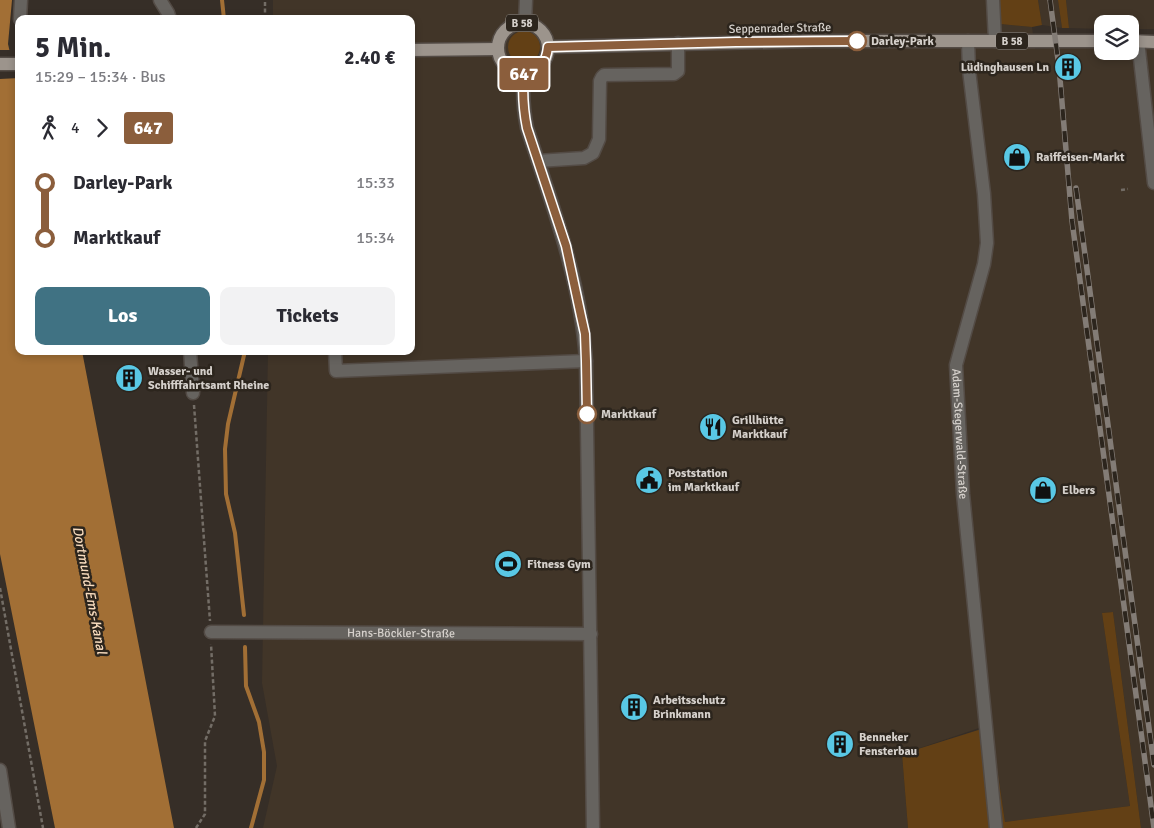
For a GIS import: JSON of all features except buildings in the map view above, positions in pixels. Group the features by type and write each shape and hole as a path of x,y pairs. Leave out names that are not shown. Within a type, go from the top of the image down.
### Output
{"main road":[{"name":"B 58","path":"497,49 500,38 506,30 515,24 525,23 541,31 546,38 548,47 547,57 542,65 533,71 524,73"},
{"name":"Seppenrader Straße","path":"548,47 813,41 1094,41"},
{"path":"1139,42 1154,42"},
{"path":"415,50 497,49 505,66 514,72 524,73"},
{"path":"0,64 15,64"}],"street":[{"path":"20,15 21,0"},
{"path":"160,0 169,15"},
{"path":"525,23 526,0"},
{"path":"993,0 995,41"},
{"name":"Adam-Stegerwald-Straße","path":"968,41 969,70 984,194 987,243 984,264 956,365 963,494 996,828"},
{"path":"538,160 584,158 593,153 599,139 600,81 604,75 674,74 678,72 678,43"},
{"path":"1137,60 1152,141 1154,183"},
{"path":"524,73 522,94 527,128 566,246 585,334 593,828"},
{"path":"190,355 193,393"},
{"path":"335,355 336,371 586,361"},
{"name":"Hans-Böckler-Straße","path":"211,632 590,634"},
{"path":"0,770 9,828"}],"path":[{"path":"265,0 265,15"},
{"path":"1121,190 1128,189"},
{"path":"193,393 211,632 215,716 205,741 205,814 196,828"},
{"path":"0,588 43,828"}],"shaded area":[{"path":"273,0 1000,0 1000,24 1032,27 1035,49 1094,45 1094,60 1139,60 1139,45 1154,45 1154,828 1141,828 1113,612 1102,613 1130,806 1005,822 991,724 902,754 908,828 263,828 277,766 262,683 268,355 415,355 415,15 273,15"},
{"path":"1000,0 1038,0 1042,25 1032,27 1000,24"},
{"path":"1038,0 1058,0 1062,28 1042,25"},
{"path":"1058,0 1066,0 1069,28 1062,28"},
{"path":"1066,0 1154,0 1154,29 1139,29 1139,15 1094,15 1094,29 1069,28"},
{"path":"524,31 530,32 535,36 539,41 539,53 535,58 530,62 524,63 518,62 513,58 509,53 508,47 509,41 513,36 518,32"},
{"path":"1113,612 1141,828 908,828 902,754 991,726 1005,822 1130,806 1102,613"}],"water":[{"name":"Dortmund-Ems-Kanal","path":"0,0 12,0 8,44 15,74 15,355 83,355 174,828 55,828 0,554"}],"pier":[{"path":"0,50 12,50 15,62 15,78 0,79"}],"waterway":[{"path":"222,0 224,15"},
{"path":"244,355 228,424 225,449 226,494 235,533 244,615"},
{"path":"245,647 246,686 259,722 264,752 264,780 251,828"}],"railway":[{"path":"1050,0 1059,67 1072,221 1154,828"},
{"path":"1076,188 1154,765"}],"bus line":[{"name":"647","path":"587,414 585,334 566,246 527,128 522,94 524,73 533,71 542,65 547,57 548,47 857,41"}],"place":[{"name":"Darley-Park","path":"857,41"},
{"name":"Lüdinghausen Ln","path":"1068,67"},
{"name":"Raiffeisen-Markt","path":"1017,157"},
{"name":"Wasser- und Schifffahrtsamt Rheine","path":"129,378"},
{"name":"Marktkauf","path":"587,414"},
{"name":"Grillhütte Marktkauf","path":"713,427"},
{"name":"Poststation im Marktkauf","path":"649,480"},
{"name":"Elbers","path":"1043,490"},
{"name":"Fitness Gym","path":"508,564"},
{"name":"Arbeitsschutz Brinkmann","path":"634,707"},
{"name":"Benneker Fensterbau","path":"840,744"}]}
